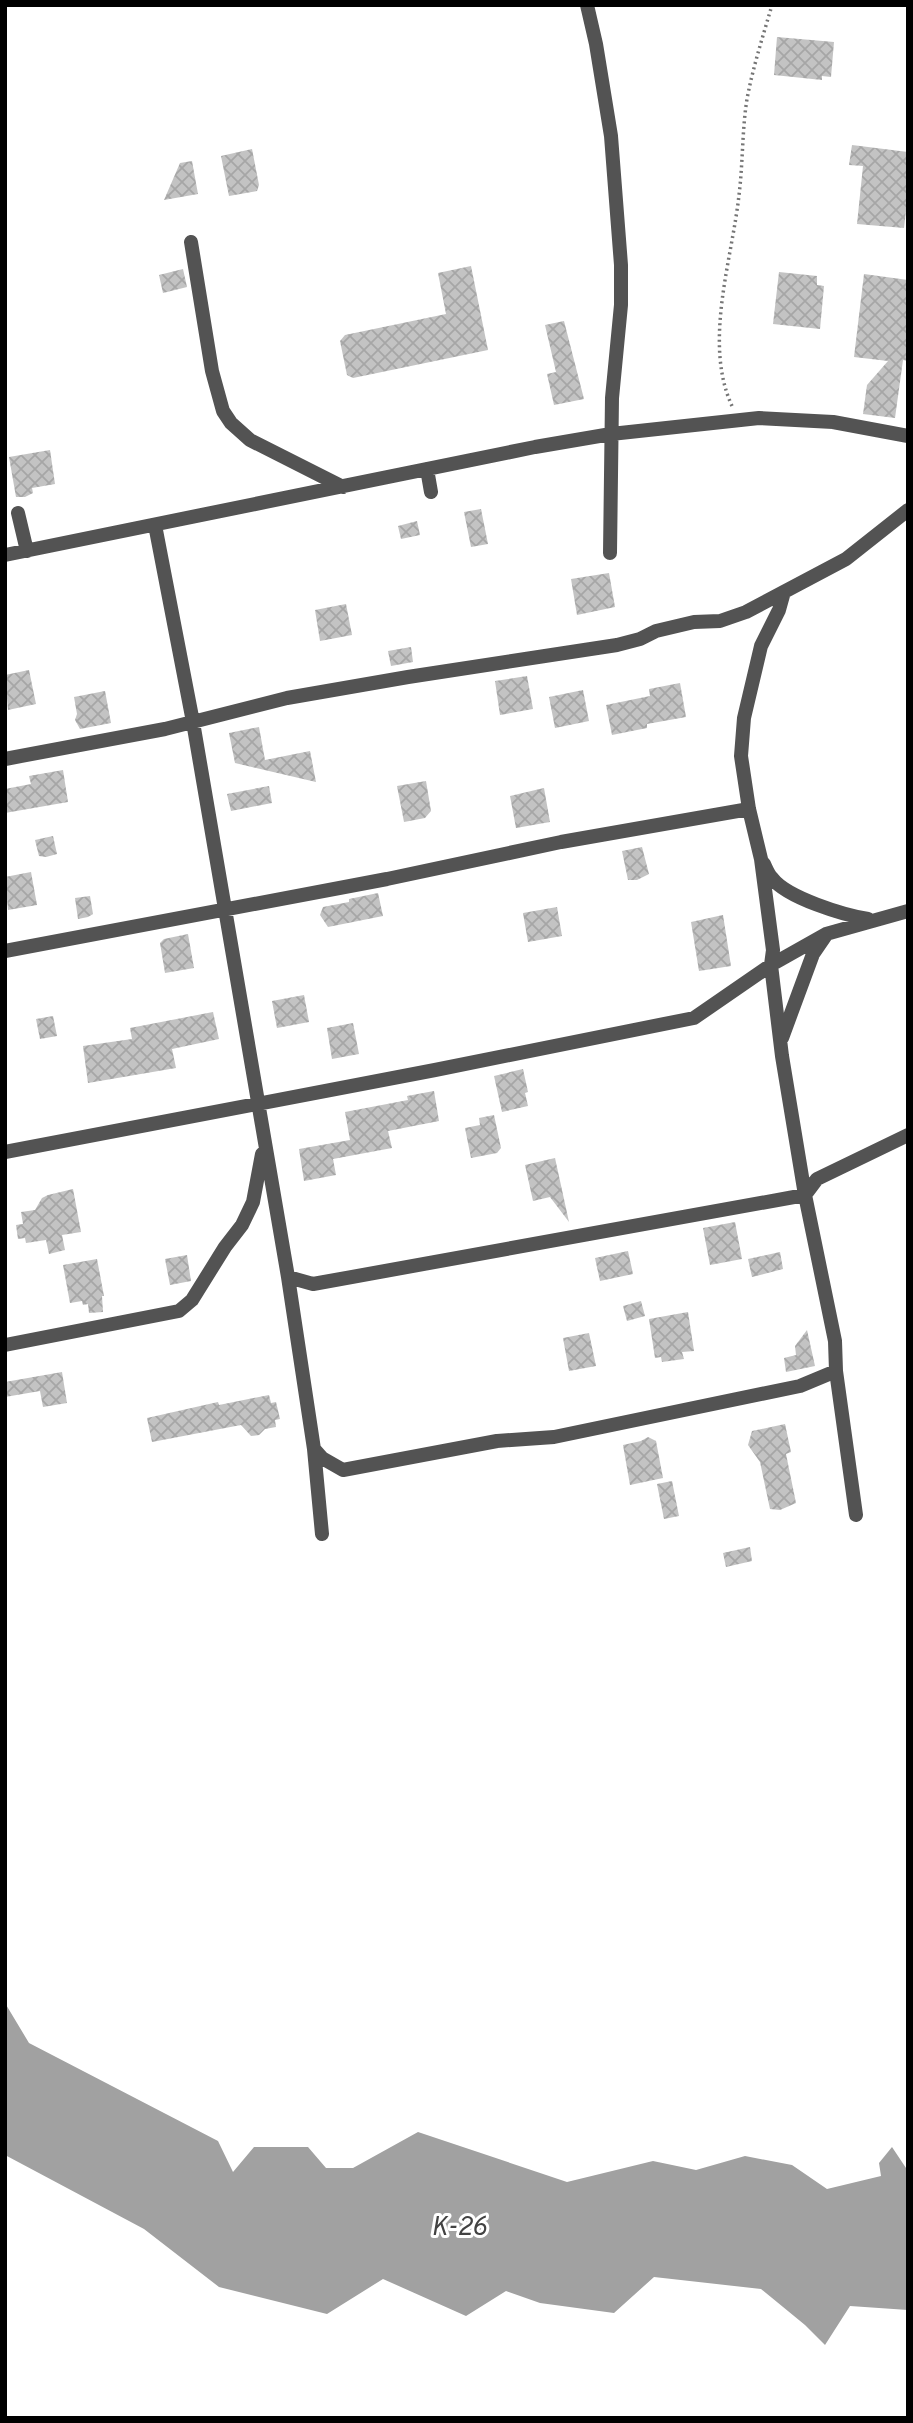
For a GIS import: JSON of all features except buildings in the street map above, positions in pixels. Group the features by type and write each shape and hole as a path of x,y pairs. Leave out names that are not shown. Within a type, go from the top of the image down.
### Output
{"street":[{"path":"587,5 611,136 621,265 621,305 612,398 610,552"},
{"path":"191,242 212,371 223,411 231,423 250,440 343,487"},
{"path":"5,555 611,434 759,418 821,421 908,436"},
{"path":"427,469 431,492"},
{"path":"5,759 193,722 287,698 617,645 667,628 694,622 720,621 746,612 846,559 908,510"},
{"path":"18,513 27,551"},
{"path":"155,525 226,908 288,1277 314,1449 322,1534"},
{"path":"784,592 779,610 761,646 744,718 741,756 749,809 761,859 773,950 771,965 780,1044 805,1195 835,1341 836,1371 856,1515"},
{"path":"5,951 387,879 561,842 749,809"},
{"path":"761,859 773,880 799,896 845,915 872,919"},
{"path":"5,1152 694,1018 771,965 826,934 908,911"},
{"path":"780,1044 813,954 826,934"},
{"path":"288,1277 313,1284 805,1195 817,1180 908,1135"},
{"path":"5,1345 179,1311 192,1300 242,1225 253,1202 264,1142"},
{"path":"314,1449 322,1458 343,1470 497,1441 554,1437 800,1386 836,1371"}],"path":[{"path":"739,420 724,382 719,342 739,195 747,101 755,61 772,5"}],"water":[{"name":"К-26","path":"5,2003 29,2043 218,2141 233,2172 254,2147 308,2147 326,2168 353,2168 418,2132 567,2182 653,2161 696,2170 745,2156 792,2165 827,2189 881,2176 879,2163 892,2147 908,2171 908,2310 850,2306 825,2345 761,2289 654,2277 614,2313 540,2303 506,2291 466,2316 383,2279 327,2314 219,2287 144,2229 5,2155"}]}
